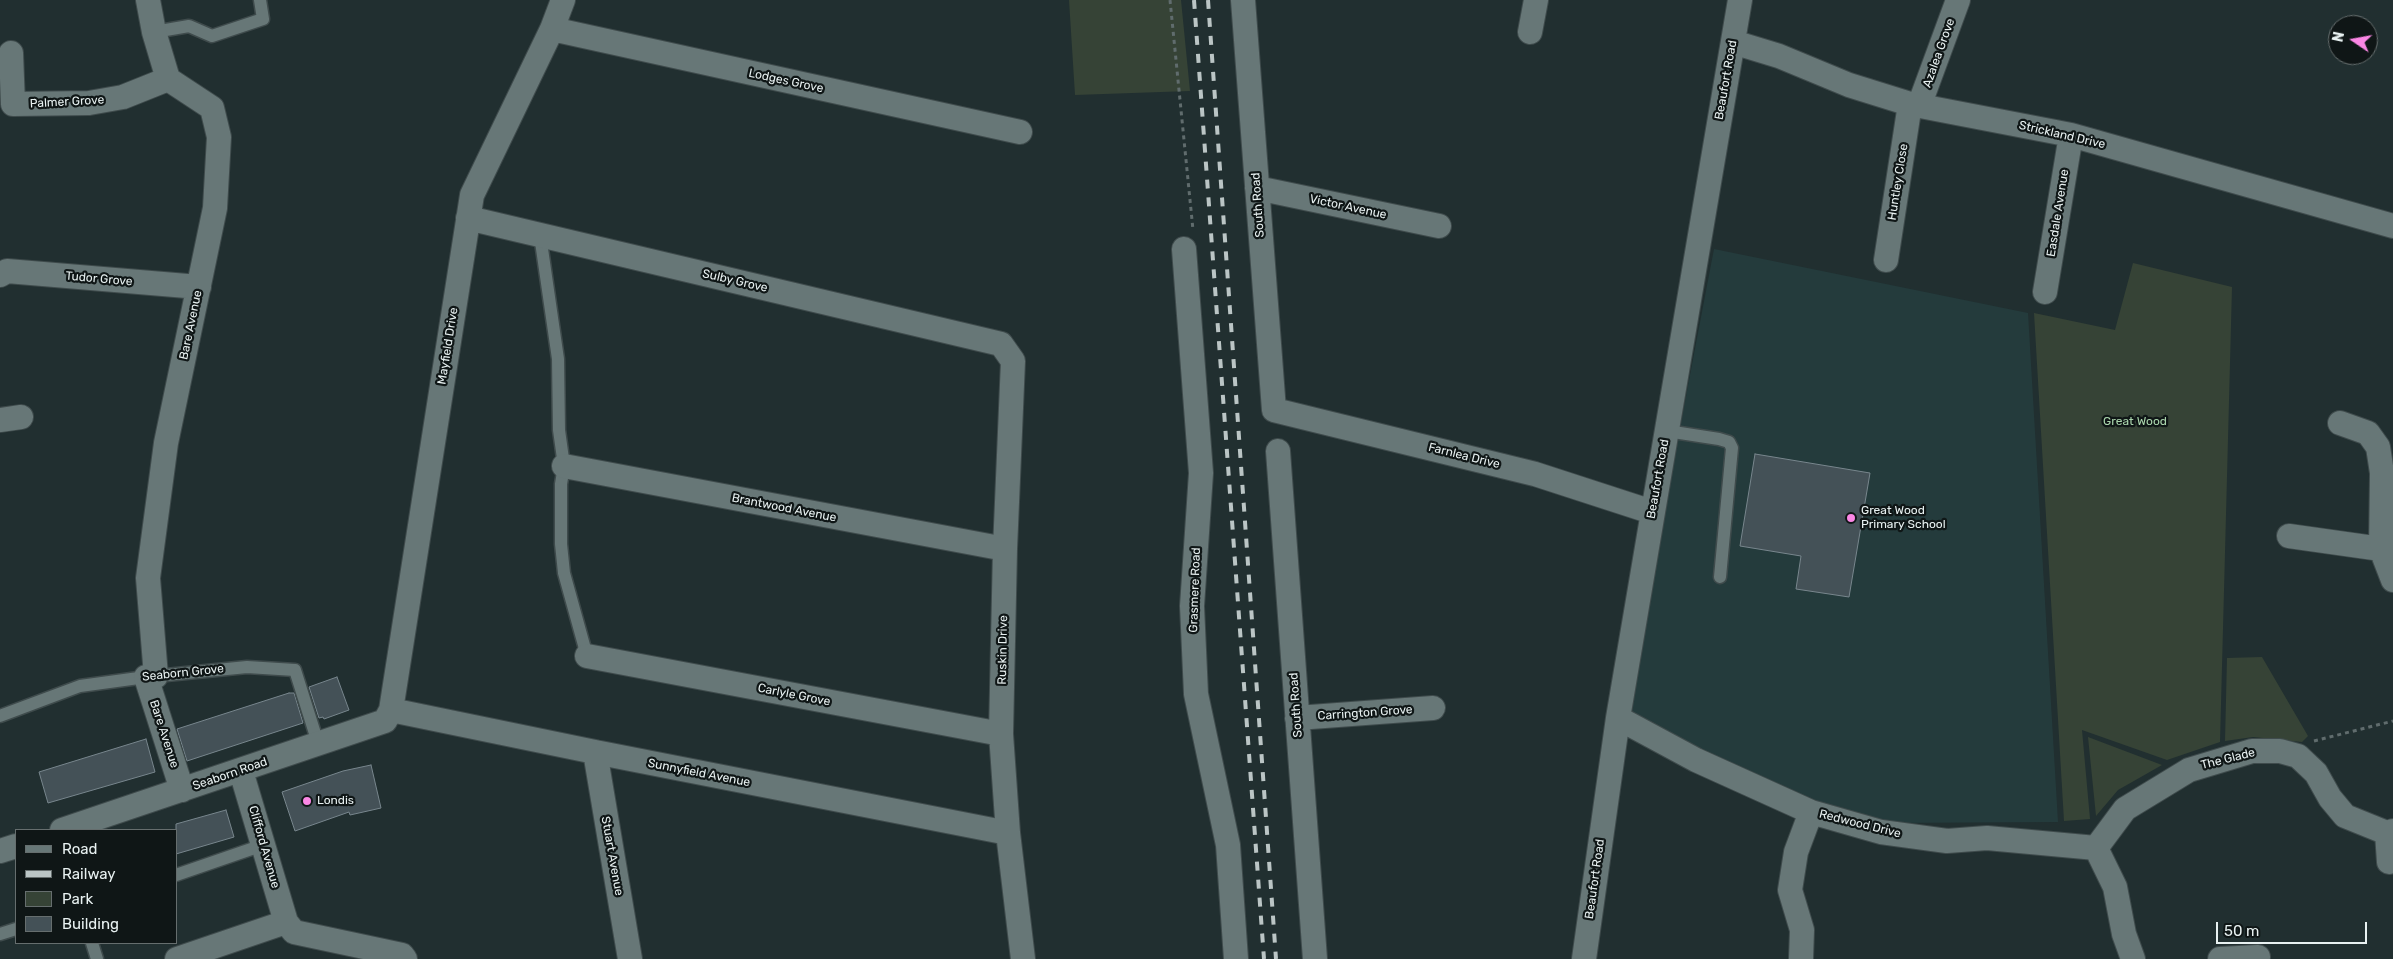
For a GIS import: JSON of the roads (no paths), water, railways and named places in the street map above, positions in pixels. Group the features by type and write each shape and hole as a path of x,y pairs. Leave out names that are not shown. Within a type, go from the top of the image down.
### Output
{"street":[{"path":"148,0 154,32 168,79"},
{"name":"Mayfield Drive","path":"391,710 472,195 552,29 563,0"},
{"name":"South Road","path":"1243,0 1274,410"},
{"path":"1530,32 1536,0"},
{"name":"Beaufort Road","path":"1584,959 1618,718 1740,0"},
{"name":"Azalea Grove","path":"1915,105 1958,0"},
{"name":"Lodges Grove","path":"552,29 1020,132"},
{"name":"Strickland Drive","path":"1733,42 1779,56 1849,85 1915,105 2071,135 2393,226"},
{"name":"Palmer Grove","path":"10,53 13,104 89,103 123,97 168,79"},
{"name":"Bare Avenue","path":"168,79 212,108 219,137 215,208 166,442 148,578 151,676 182,790"},
{"name":"Huntley Close","path":"1886,260 1915,105"},
{"name":"Easdale Avenue","path":"2044,292 2071,135"},
{"name":"Victor Avenue","path":"1257,188 1439,226"},
{"name":"Sulby Grove","path":"468,218 1002,344"},
{"name":"Grasmere Road","path":"1184,248 1202,473 1192,606 1196,694 1228,846 1236,959"},
{"name":"Tudor Grove","path":"0,275 7,270 199,288"},
{"name":"Ruskin Drive","path":"1002,344 1013,361 1005,549 1001,734 1008,833 1023,959"},
{"name":"Farnlea Drive","path":"1274,410 1535,474 1652,512"},
{"path":"2340,423 2368,433 2378,448 2382,473 2381,549 2393,580"},
{"name":"South Road","path":"1278,451 1315,959"},
{"name":"Brantwood Avenue","path":"564,466 1005,549"},
{"path":"2289,536 2381,549"},
{"name":"Carlyle Grove","path":"587,656 1001,734"},
{"name":"Carrington Grove","path":"1297,718 1433,708"},
{"name":"Seaborn Road","path":"65,829 242,771 385,721 391,710"},
{"name":"Sunnyfield Avenue","path":"391,710 594,752 1008,833"},
{"name":"Redwood Drive","path":"1618,718 1696,760 1811,812 1881,832 1947,841 1987,838 2096,848"},
{"name":"The Glade","path":"2096,848 2125,809 2189,770 2252,751 2280,751 2298,756 2316,773 2330,798 2344,816 2390,832"},
{"name":"Stuart Avenue","path":"594,752 630,959"},
{"name":"Clifford Avenue","path":"242,771 286,922"},
{"path":"1801,959 1802,930 1790,890 1796,852 1811,812"},
{"path":"2389,862 2390,832"},
{"path":"0,851 15,846"},
{"path":"2096,848 2115,887 2124,934 2133,959"},
{"path":"176,959 286,922 294,932 402,955 404,959"},
{"path":"2220,959 2258,957"}],"lane":[{"path":"154,32 189,26 212,36 263,19 260,0"},
{"path":"540,235 558,359 559,430 564,466 561,484 564,573 587,656"},
{"path":"1667,431 1730,442 1732,448 1720,577"},
{"name":"Seaborn Grove","path":"0,716 80,686 151,676 247,667 295,670 318,743"},
{"path":"178,874 263,845"},
{"path":"0,934 15,929"},
{"path":"92,944 97,959"}],"railway":[{"path":"1194,0 1264,959"},
{"path":"1208,0 1276,959"}],"place":[{"name":"Great Wood Primary School","path":"1851,518"},
{"name":"Londis","path":"307,801"}],"park label":[{"name":"Great Wood","path":"2135,422"}]}
